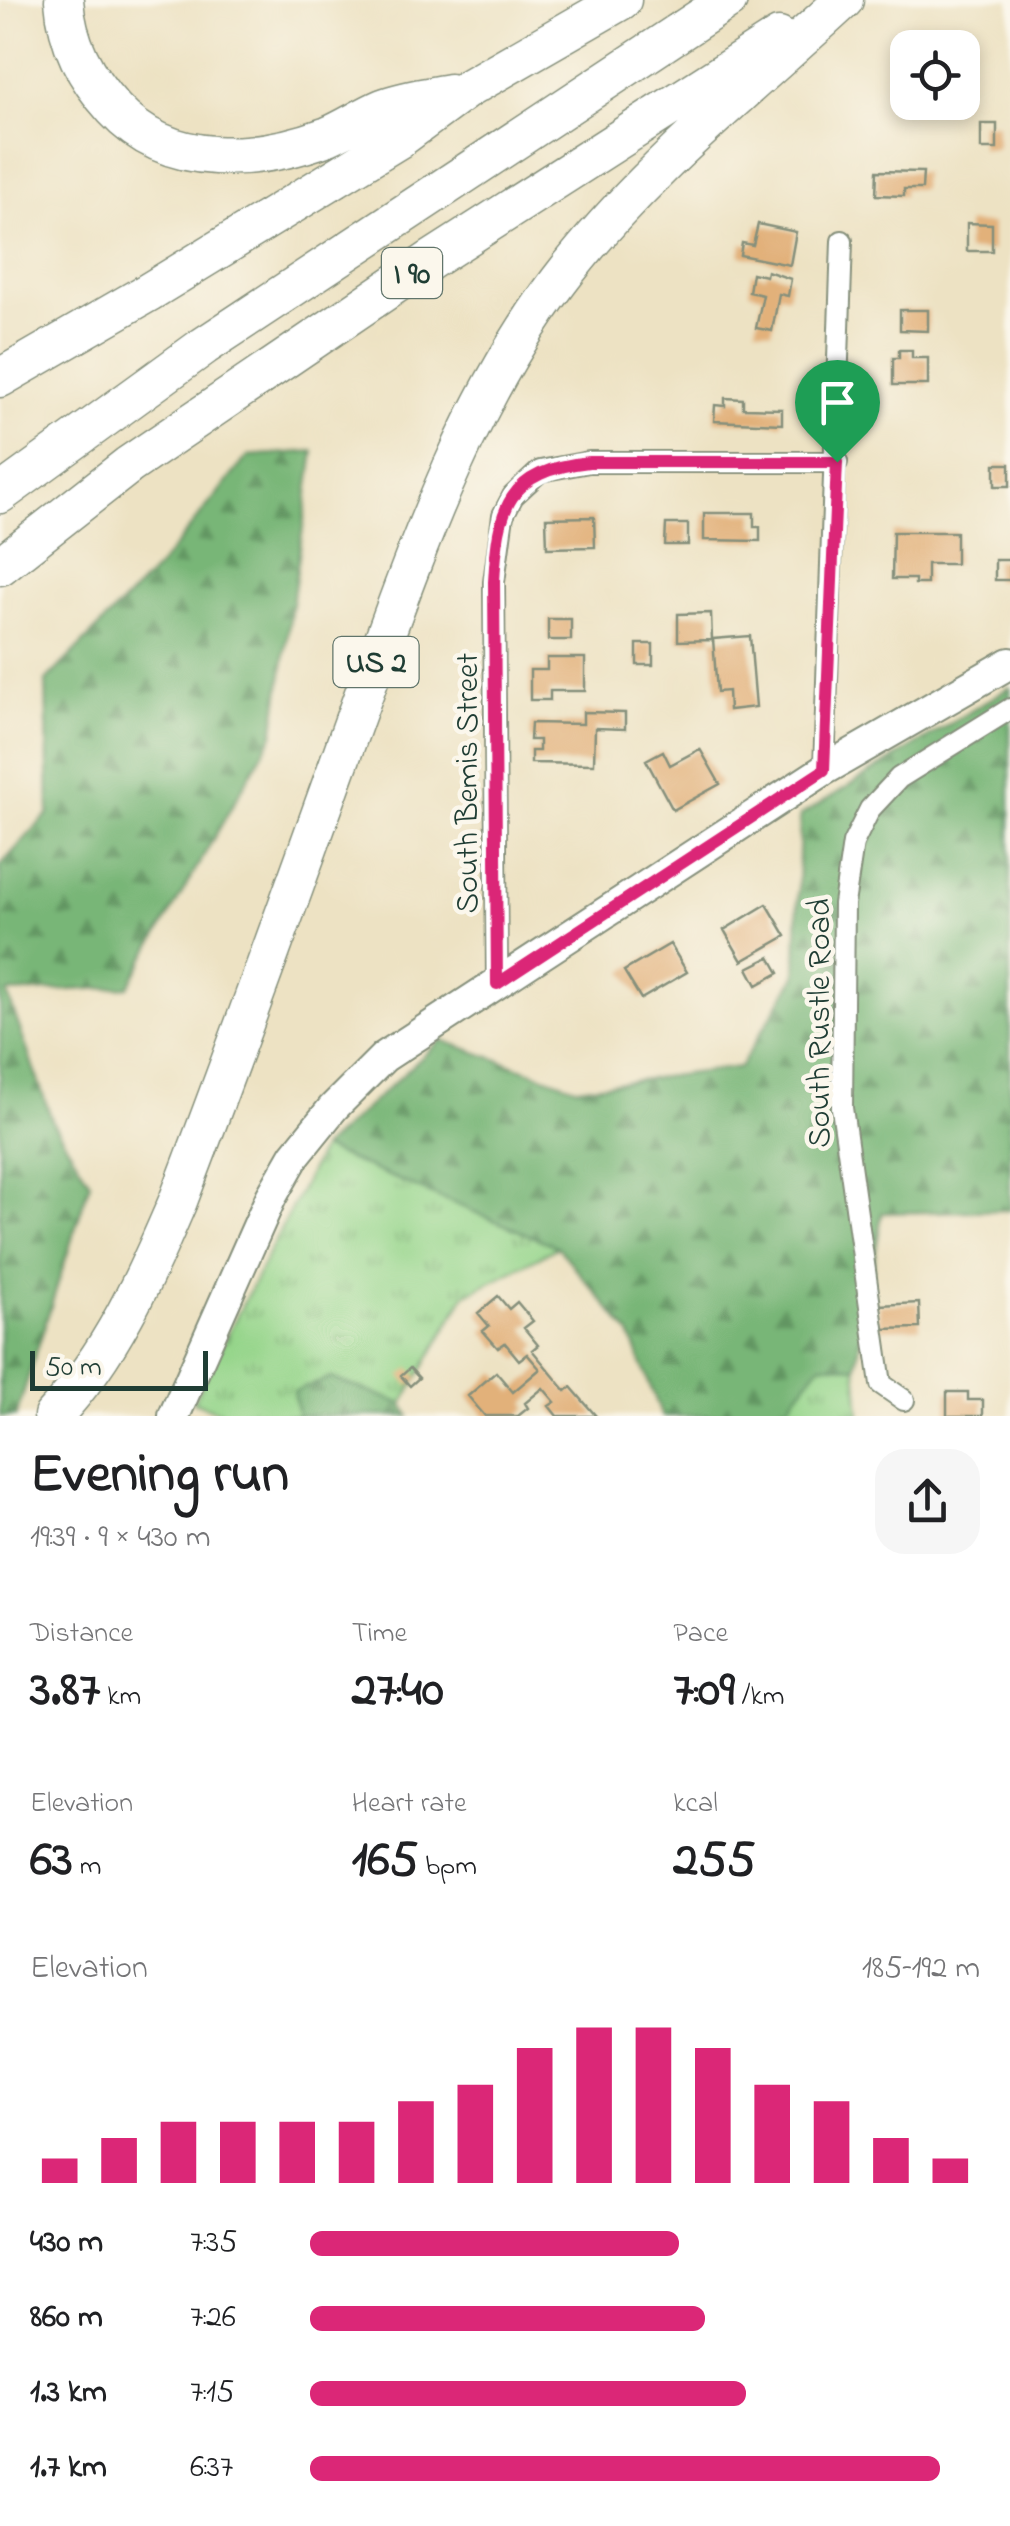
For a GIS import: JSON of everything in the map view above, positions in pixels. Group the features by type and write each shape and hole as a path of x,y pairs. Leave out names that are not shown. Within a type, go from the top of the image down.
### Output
{"highway":[{"path":"64,0 74,47 84,72 102,96 124,121 183,151 216,156 270,153 329,135 385,107 467,89"},
{"path":"0,378 150,292 399,139 467,89 622,0"},
{"name":"I 90","path":"0,494 204,346 728,0"},
{"name":"I 90","path":"0,566 129,465 431,260 841,0"},
{"name":"US 2","path":"53,1416 73,1395 106,1347 141,1287 216,1100 416,556 477,413 559,281 611,218 841,0"}],"street":[{"path":"824,770 842,242"},
{"name":"South Bemis Street","path":"497,984 494,582 504,514 513,496 540,471 589,462 837,462"},
{"path":"174,1416 270,1196 333,1108 384,1057 824,770 1010,663"},
{"name":"South Rustle Road","path":"904,1400 881,1384 842,1108 844,904 853,843 870,808 899,778 1010,709"}],"green space":[{"path":"314,451 273,735 128,987 7,993 53,1123 90,1182 16,1416 0,1416 0,866 49,813 46,681 159,566 248,456"},
{"path":"1010,687 1010,1210 882,1213 856,1367 821,1364 780,1416 662,1416 630,1334 558,1247 322,1148 441,1040 578,1088 740,1067 796,976 800,816"},
{"path":"322,1148 558,1247 465,1295 403,1404 331,1378 295,1391 298,1416 232,1416 193,1402"},
{"path":"821,1364 856,1367 860,1416 780,1416"},
{"path":"331,1378 403,1404 409,1416 298,1416 294,1391"}],"building":[{"path":"981,124 997,124 997,149 981,149"},
{"path":"877,171 923,172 922,189 904,189 904,196 876,195"},
{"path":"967,223 992,224 992,251 967,251"},
{"path":"758,224 796,232 790,265 740,255 742,243 753,245"},
{"path":"767,271 791,279 788,296 779,294 772,331 756,328 763,295 749,292 752,273 766,276"},
{"path":"900,310 928,310 928,331 900,330"},
{"path":"899,350 912,350 912,358 928,358 928,385 893,385 893,358 899,358"},
{"path":"725,398 743,399 743,408 782,409 782,424 714,421 715,405 725,406"},
{"path":"995,464 1010,464 1010,486 995,486"},
{"path":"704,513 754,513 760,541 704,540"},
{"path":"594,517 595,547 547,548 546,518"},
{"path":"666,524 688,524 688,545 665,545"},
{"path":"893,532 956,532 956,564 927,564 927,584 915,584 915,579 892,579"},
{"path":"995,560 1010,560 1010,580 995,580"},
{"path":"711,613 712,640 678,641 678,614"},
{"path":"548,619 571,619 571,640 548,640"},
{"path":"750,636 756,707 729,710 728,691 717,692 713,639"},
{"path":"637,644 653,644 653,665 637,665"},
{"path":"547,658 585,658 585,691 550,691 550,700 530,700 530,670 547,670"},
{"path":"583,712 625,713 625,729 595,728 594,764 531,763 531,751 539,751 539,740 530,740 531,723 583,724"},
{"path":"700,749 720,784 673,810 646,760 663,751 670,765"},
{"path":"767,904 786,936 742,961 724,930"},
{"path":"670,944 687,972 641,999 624,971"},
{"path":"770,957 779,973 757,985 748,968"},
{"path":"498,1296 509,1309 517,1302 533,1321 524,1328 538,1345 532,1350 566,1391 571,1387 596,1416 557,1416 549,1406 555,1402 543,1388 525,1403 528,1408 518,1416 485,1416 468,1396 496,1372 513,1392 540,1369 527,1354 519,1360 505,1343 498,1348 483,1331 489,1326 478,1313"},
{"path":"919,1303 920,1328 880,1329 879,1305"},
{"path":"410,1368 419,1378 410,1386 401,1376"},
{"path":"947,1392 968,1392 968,1400 983,1400 983,1416 947,1416"}],"route":[{"path":"837,462 824,770 497,984 494,582 500,531 513,496 526,480 560,465 837,462"}]}
